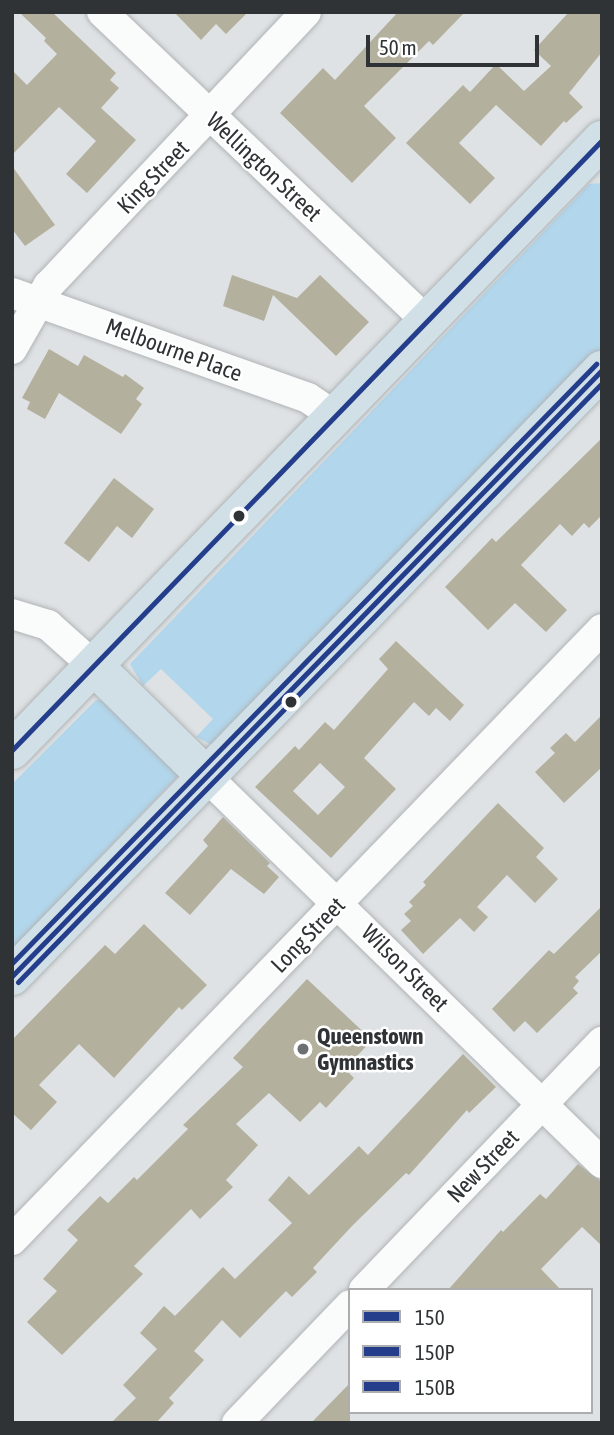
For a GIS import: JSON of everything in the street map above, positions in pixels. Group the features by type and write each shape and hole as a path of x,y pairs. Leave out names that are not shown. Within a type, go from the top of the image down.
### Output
{"highway":[{"path":"12,750 333,415 601,143"},
{"path":"12,976 602,370"},
{"path":"94,666 205,775"}],"street":[{"name":"Wellington Street","path":"102,12 426,322"},
{"name":"King Street","path":"12,349 26,298 48,286 306,12"},
{"name":"Melbourne Place","path":"26,298 308,398 333,415"},
{"path":"12,614 48,625 94,666"},
{"name":"Long Street","path":"12,1240 602,629"},
{"name":"Wilson Street","path":"205,775 602,1163"},
{"name":"New Street","path":"366,1288 602,1042"},
{"path":"237,1423 348,1307"}],"shaded area":[{"path":"602,183 602,347 214,746 196,737 213,719 161,669 143,686 130,664 589,184"},
{"path":"96,700 105,700 180,769 176,778 12,949 12,784"}],"building":[{"path":"19,12 52,12 116,73 110,80 119,88 101,108 136,140 87,193 66,174 96,141 59,107 12,155 12,70 27,85 57,54 44,41 46,38"},
{"path":"174,12 248,12 226,34 216,24 201,40"},
{"path":"398,12 465,12 433,45 429,41 364,106 396,138 352,183 280,113 323,68 335,80"},
{"path":"569,12 602,12 602,52 569,93 583,107 566,123 564,121 541,146 496,105 459,143 495,178 470,204 406,143 463,85 470,92 496,64 524,91 551,66 534,50"},
{"path":"12,166 55,225 25,246 12,229"},
{"path":"232,275 297,298 320,275 369,322 336,356 273,295 264,321 223,306"},
{"path":"49,349 78,366 84,355 123,377 125,374 144,388 136,399 142,404 121,434 59,393 45,419 27,409 30,402 22,398"},
{"path":"602,438 602,515 589,528 584,523 572,536 560,524 521,565 567,610 546,632 515,603 488,630 445,587 492,538 496,542"},
{"path":"114,478 154,509 132,538 117,526 89,562 64,543"},
{"path":"396,641 464,705 450,721 436,708 429,716 414,702 364,758 396,789 331,858 255,787 295,746 299,750 325,722 334,730 388,669 379,659","holes":["320,763 345,787 318,815 293,791"]},
{"path":"602,715 602,767 564,803 535,772 555,753 550,748 566,733 575,742"},
{"path":"498,803 544,848 536,857 558,879 535,903 507,875 477,907 488,917 474,932 460,918 423,954 401,930 411,921 404,914 413,906 409,902 426,885 423,882"},
{"path":"223,817 270,863 267,866 279,877 264,894 231,869 190,915 165,893 208,846 203,840"},
{"path":"602,906 602,951 575,977 579,981 573,988 578,993 537,1033 525,1021 514,1032 492,1009 549,950 554,954"},
{"path":"144,924 207,985 182,1010 179,1007 114,1078 79,1044 39,1085 57,1102 31,1130 12,1113 12,1040 105,945 115,954"},
{"path":"307,979 372,1040 345,1069 354,1078 326,1108 320,1102 300,1122 269,1093 236,1124 258,1145 226,1180 233,1187 200,1219 191,1209 134,1266 143,1274 62,1355 27,1322 57,1291 43,1279 78,1240 67,1230 100,1196 108,1203 134,1177 137,1180 188,1129 183,1125 243,1067 233,1058"},
{"path":"463,1054 496,1087 469,1113 467,1110 409,1175 406,1173 352,1226 313,1268 317,1272 292,1297 286,1291 240,1338 222,1320 194,1351 204,1360 169,1398 174,1403 156,1423 111,1423 136,1398 123,1385 157,1349 140,1333 164,1306 175,1316 223,1267 235,1279 292,1223 268,1200 289,1176 309,1195 359,1146 368,1155"},
{"path":"578,1164 602,1182 602,1246 582,1227 541,1269 559,1288 450,1288 501,1230 503,1232 540,1194 546,1199"},
{"path":"348,1385 350,1423 311,1423"}],"transit line":[{"name":"150","path":"12,750 602,140"},
{"name":"150B","path":"12,963 596,364"},
{"name":"150","path":"12,976 602,370"},
{"name":"150P","path":"18,982 602,383"}],"place":[{"name":"Queenstown Gymnastics","path":"303,1049"}]}
